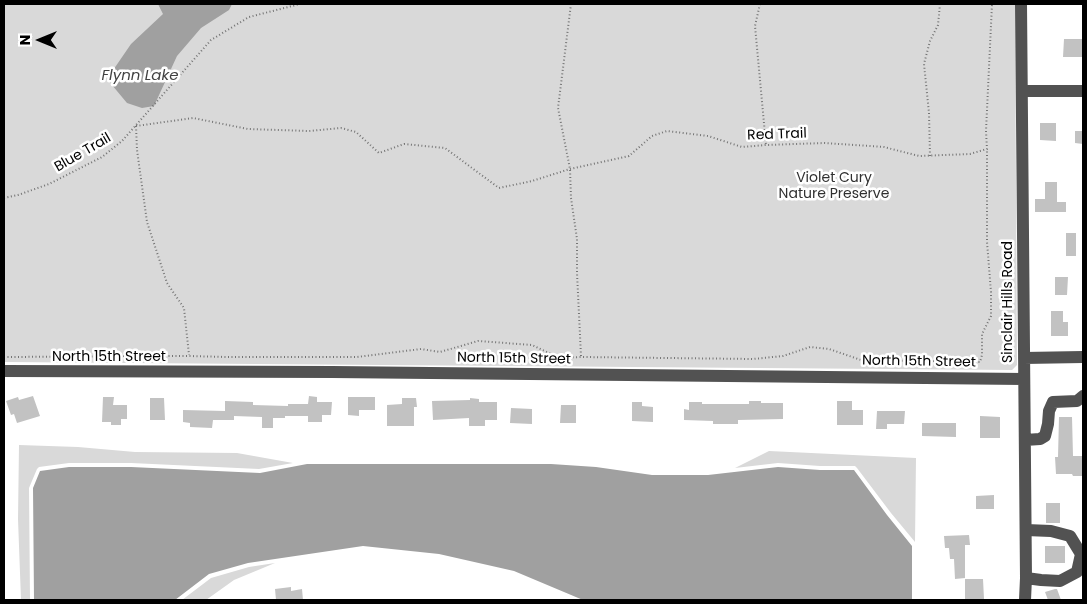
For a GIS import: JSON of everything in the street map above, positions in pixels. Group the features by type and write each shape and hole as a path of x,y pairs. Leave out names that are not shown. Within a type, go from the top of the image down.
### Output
{"street":[{"name":"Sinclair Hills Road","path":"1021,4 1025,600"},
{"path":"1022,91 1083,91"},
{"path":"1024,358 1083,357"},
{"name":"North 15th Street","path":"4,372 332,372 1024,379"},
{"path":"1025,440 1040,439 1045,436 1049,411 1053,402 1077,401 1083,396"},
{"path":"1026,530 1070,536 1081,554 1077,572 1060,581 1026,578"}],"path":[{"name":"Blue Trail","path":"4,198 49,184 102,157 122,141 136,126 211,40 249,17 300,4"},
{"path":"572,4 558,108 570,169 571,198 577,239 581,356"},
{"path":"760,4 756,26 766,145"},
{"path":"930,156 929,113 924,64 930,41 938,25 940,4"},
{"path":"4,357 357,357 421,349 440,352 478,341 532,345 559,358 581,356 753,359 784,356 810,348 829,349 862,360 980,362 982,334 991,316 987,242 986,131 992,4"},
{"name":"Red Trail","path":"136,126 194,118 248,129 309,131 341,128 356,132 379,153 404,144 444,148 499,188 629,156 652,136 667,131 708,136 742,147 825,143 884,148 919,156 970,154 987,149"},
{"path":"136,126 137,150 147,222 167,283 184,308 189,356"}],"green space":[{"name":"Violet Cury Nature Preserve","path":"4,4 1015,4 1017,365 1012,370 4,362"},
{"path":"19,445 78,447 135,452 237,453 293,463 259,469 131,463 69,463 39,467 29,488 30,600 21,600 18,519"},
{"path":"769,451 916,458 915,542 855,466 778,463 735,468"},
{"path":"275,563 234,580 206,600 182,600 211,578 249,567"}],"water":[{"name":"Flynn Lake","path":"158,4 232,4 229,10 201,28 177,56 154,106 142,108 127,103 107,79 131,44 163,14"},
{"path":"307,464 551,464 596,467 652,475 708,475 778,467 854,470 912,546 912,600 583,600 514,571 439,554 363,546 248,563 209,574 175,600 34,600 33,488 40,471 69,467 131,467 260,473"}],"building":[{"path":"1064,39 1083,39 1083,57 1063,57"},
{"path":"1040,123 1056,123 1056,141 1040,140"},
{"path":"1075,131 1083,131 1083,144 1075,143"},
{"path":"1045,182 1057,182 1057,202 1066,202 1066,212 1035,212 1035,199 1045,199"},
{"path":"1066,233 1076,233 1076,256 1066,256"},
{"path":"1055,277 1068,277 1067,295 1055,295"},
{"path":"1051,311 1063,311 1063,322 1068,322 1068,336 1051,336"},
{"path":"33,396 40,416 17,423 14,414 11,415 6,401 18,397 19,400"},
{"path":"309,396 317,397 317,402 332,402 331,415 322,415 322,422 308,422 308,416 285,416 285,418 273,418 273,428 262,428 262,417 234,416 234,420 213,420 212,428 190,427 190,423 183,422 183,410 225,411 225,401 253,402 253,405 288,406 288,404 308,404"},
{"path":"103,397 114,397 113,405 127,405 127,419 121,419 121,425 111,425 111,422 102,422"},
{"path":"348,397 375,397 375,410 359,410 359,416 348,415"},
{"path":"150,398 164,398 165,420 150,420"},
{"path":"402,398 416,398 417,407 414,407 414,426 387,426 387,405 402,404"},
{"path":"470,398 479,399 479,402 497,402 497,420 485,420 485,426 469,426 469,418 433,420 432,401 470,400"},
{"path":"749,401 783,403 783,419 738,420 738,424 713,424 713,421 684,420 684,409 689,410 689,402 702,402 702,404 749,404"},
{"path":"837,401 852,401 852,410 863,410 863,425 837,425"},
{"path":"632,402 642,402 642,406 653,407 653,422 632,421"},
{"path":"561,405 576,405 576,423 560,423"},
{"path":"511,408 532,409 532,424 510,423"},
{"path":"877,411 905,411 904,424 887,424 887,429 876,429"},
{"path":"980,416 1000,417 1000,438 980,438"},
{"path":"1059,417 1072,417 1073,456 1082,456 1082,476 1056,474 1055,457 1058,457"},
{"path":"922,423 956,423 956,437 922,436"},
{"path":"994,495 994,509 976,509 976,496"},
{"path":"1046,503 1060,503 1060,523 1046,523"},
{"path":"969,535 970,545 965,545 965,578 955,579 954,559 950,559 949,548 945,548 944,536"},
{"path":"1045,546 1065,546 1065,563 1045,563"},
{"path":"965,579 983,579 984,599 965,599"},
{"path":"291,587 291,591 302,589 303,600 276,600 275,589"},
{"path":"1057,589 1061,600 1048,600 1045,592"}]}
